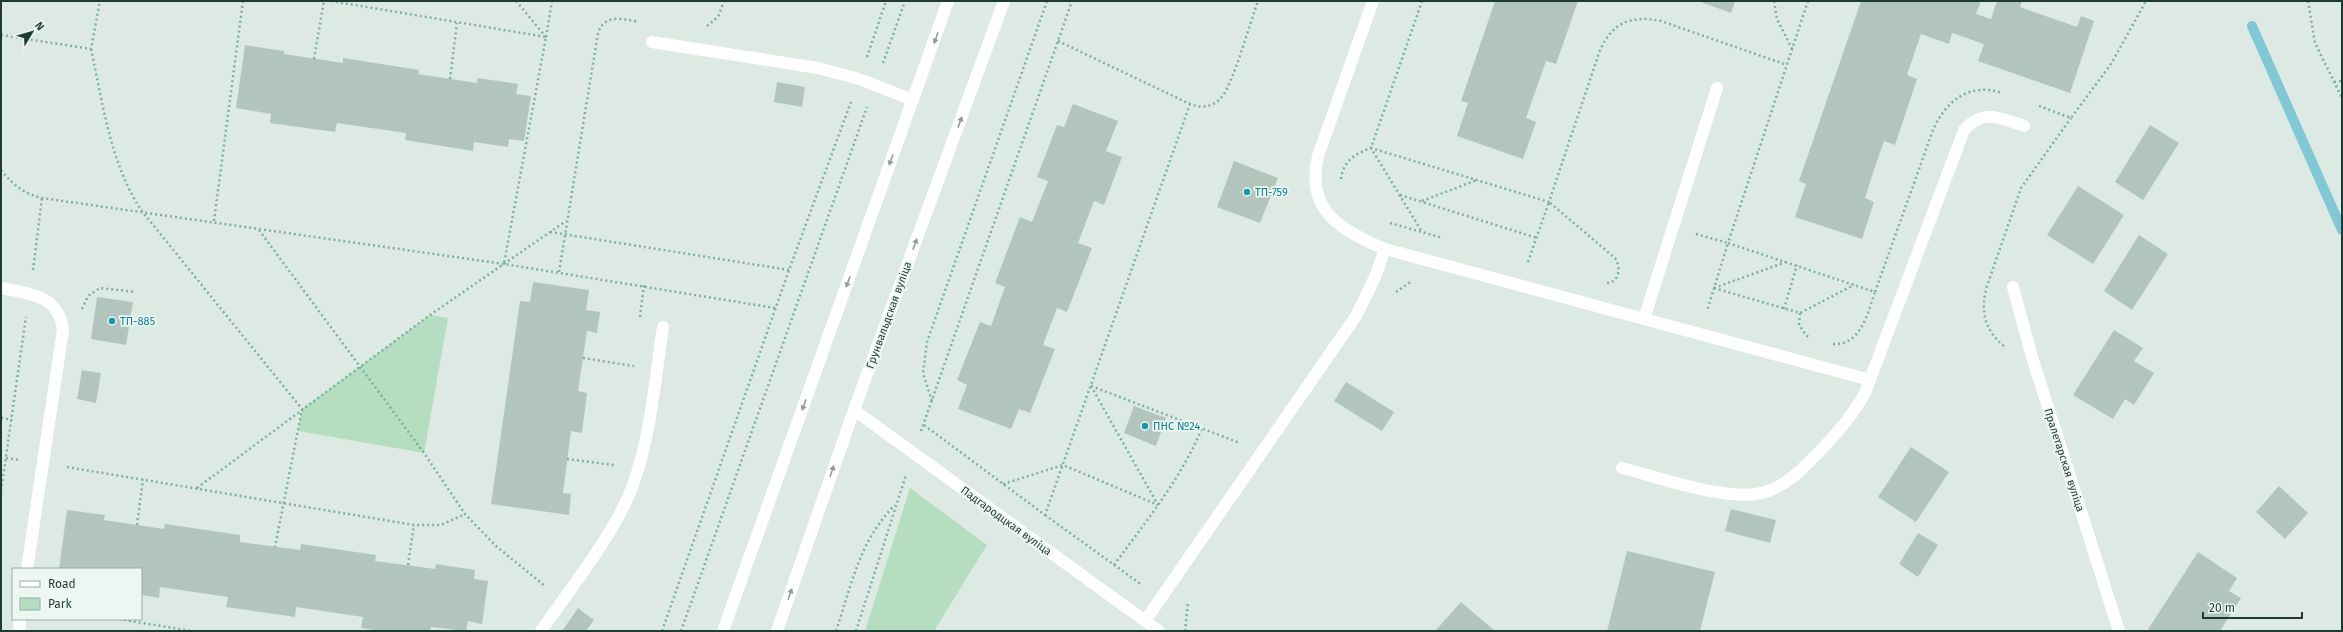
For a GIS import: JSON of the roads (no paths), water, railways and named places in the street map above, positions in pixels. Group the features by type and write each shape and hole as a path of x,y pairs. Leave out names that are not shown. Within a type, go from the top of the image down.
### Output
{"street":[{"path":"723,631 948,1"},
{"name":"Грунвальдская вуліца","path":"777,631 854,410 1004,1"},
{"path":"1373,1 1318,156 1314,181 1316,194 1332,219 1354,235 1385,248 1644,318 1700,335 1870,380"},
{"path":"652,42 818,68 859,79 913,100"},
{"path":"1644,318 1717,88"},
{"path":"1622,468 1724,493 1741,495 1766,492 1800,472 1832,439 1858,404 1870,380 1964,130 1976,119 1991,116 2024,126"},
{"path":"1145,621 1356,316 1375,278 1385,248"},
{"name":"Пралетарская вуліца","path":"2013,287 2032,357 2119,631"},
{"path":"1,288 30,294 49,302 56,309 62,319 63,330 27,568"},
{"path":"541,631 613,526 633,485 645,437 663,327"},
{"name":"Падгародцкая вуліца","path":"854,410 1159,631"}],"waterway":[{"path":"2252,26 2342,230"}],"place":[{"name":"ТП-759","path":"1247,192"},
{"name":"ТП-885","path":"112,321"},
{"name":"ПНС №24","path":"1145,426"}]}
